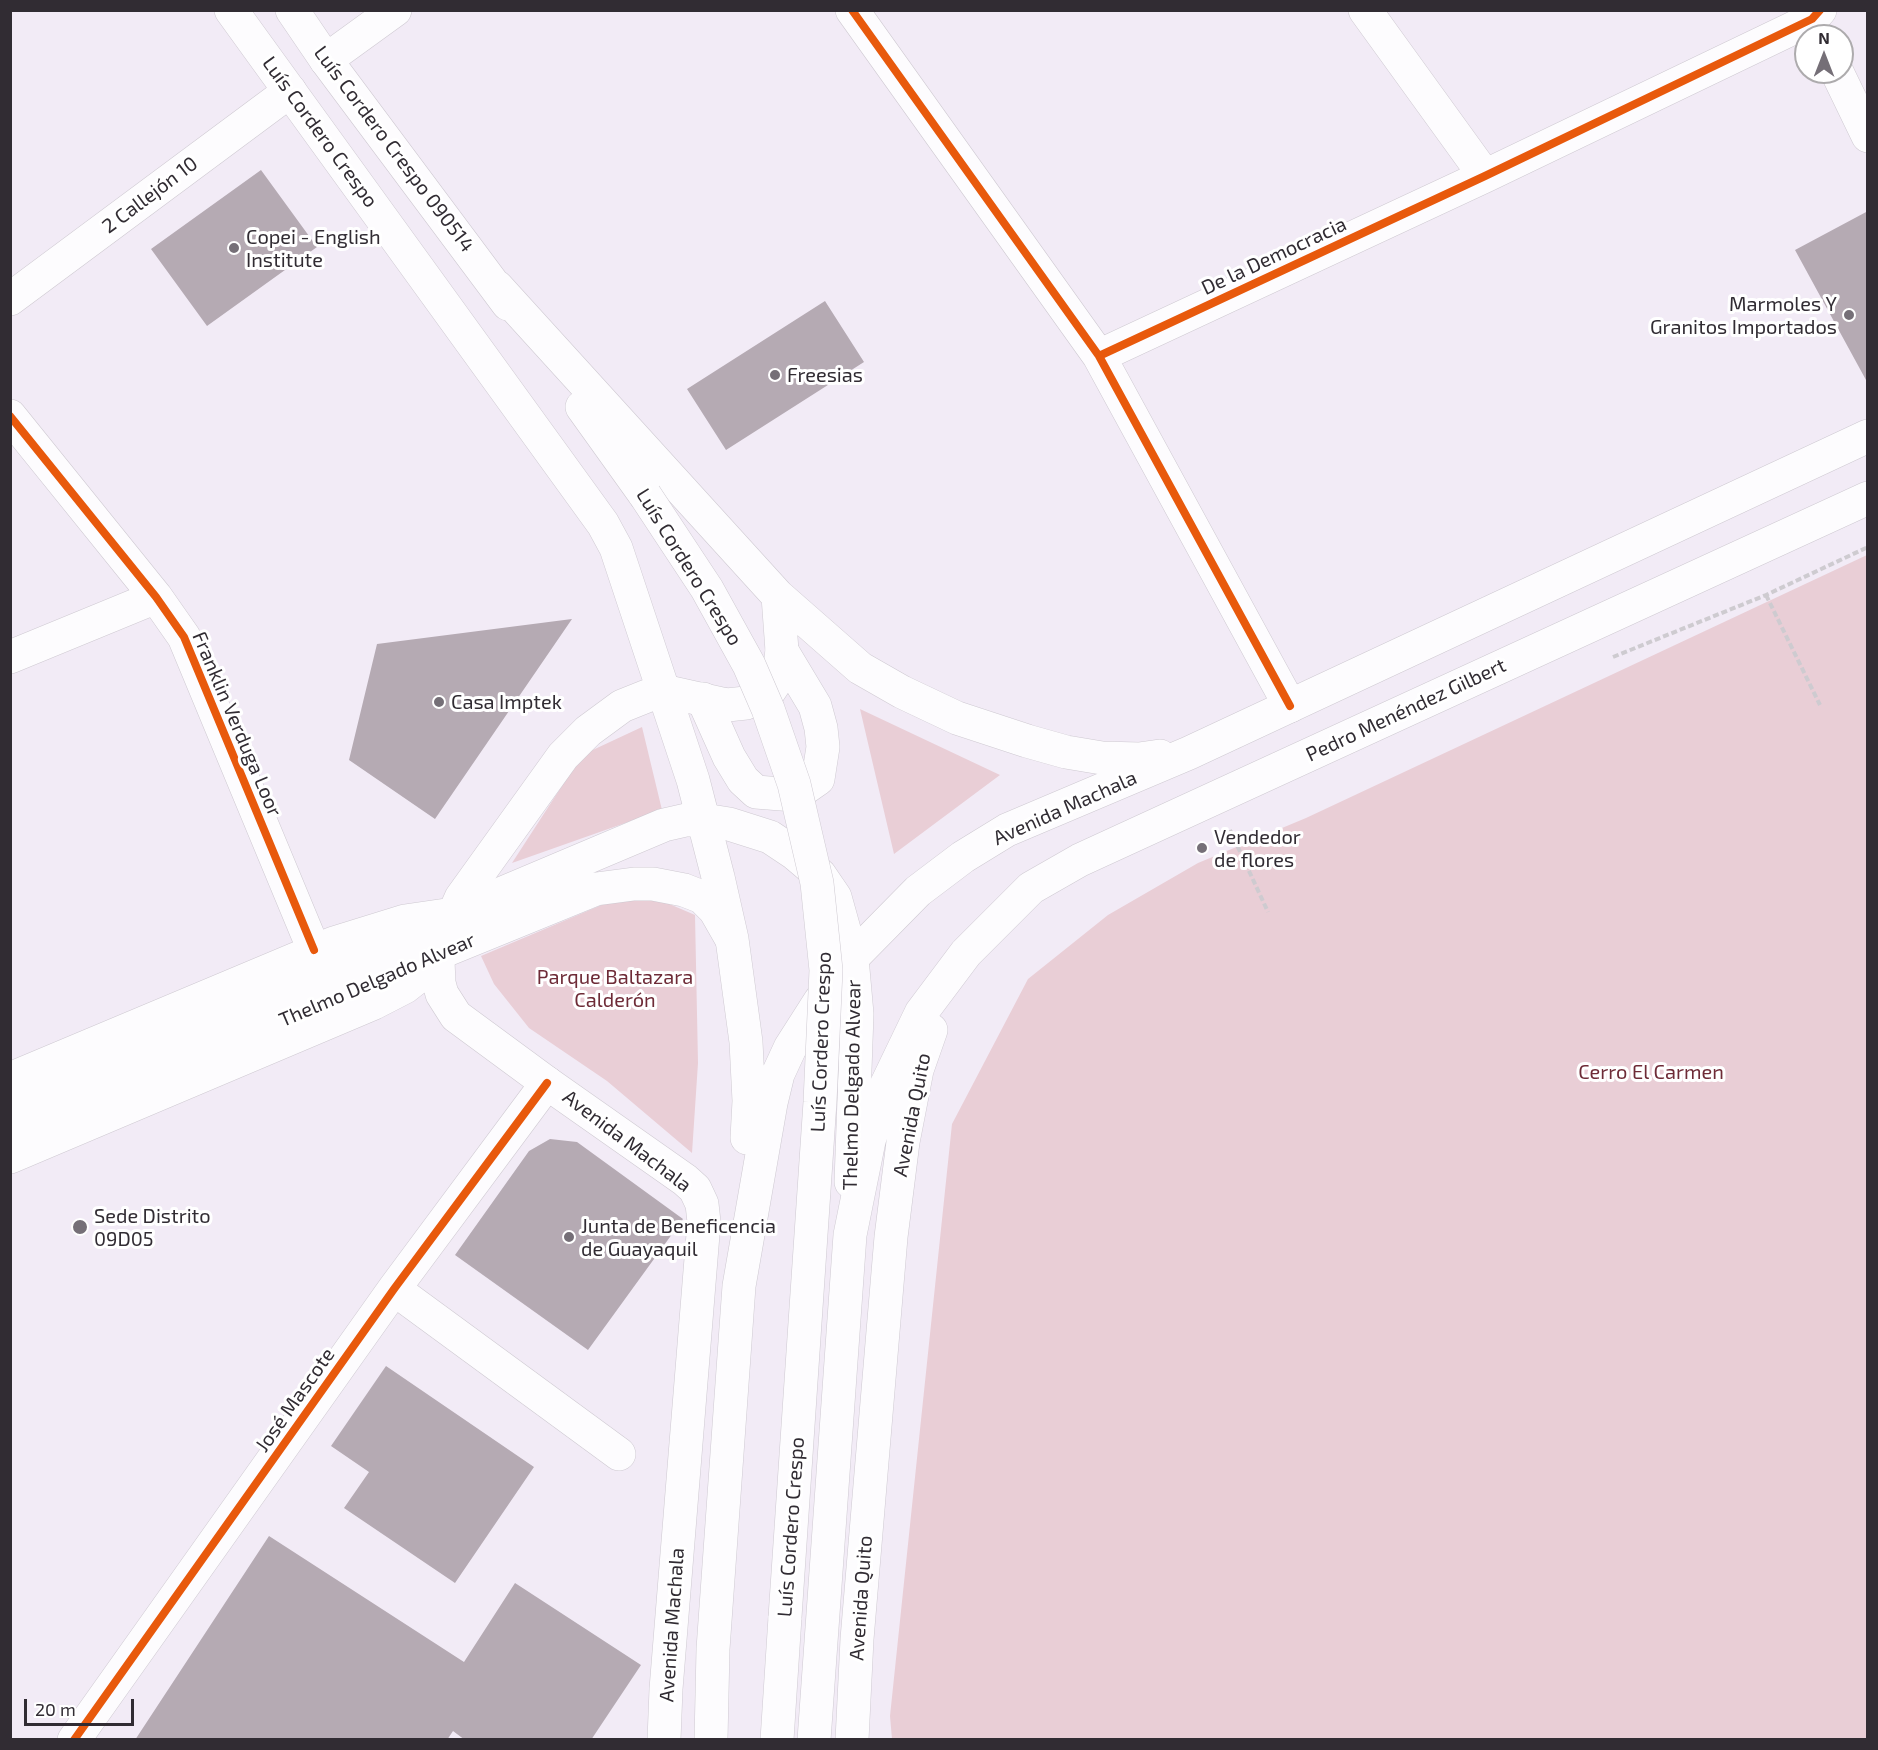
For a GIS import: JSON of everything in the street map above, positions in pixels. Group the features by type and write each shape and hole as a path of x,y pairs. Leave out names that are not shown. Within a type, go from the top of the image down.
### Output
{"main road":[{"name":"Luís Cordero Crespo","path":"231,10 603,524 616,548 693,780 732,939 746,1042 749,1101 739,1286"},
{"name":"Luís Cordero Crespo 090514","path":"292,10 326,60 496,287"},
{"path":"326,60 396,10"},
{"path":"852,10 1099,356 1290,706"},
{"path":"1365,10 1485,176"},
{"name":"De la Democracia","path":"1099,356 1818,22"},
{"path":"1843,84 1868,136"},
{"name":"2 Callejón 10","path":"10,299 290,91"},
{"name":"Luís Cordero Crespo","path":"496,287 645,495 707,589 749,665 768,709 794,784 817,883 826,970 820,1114 777,1740"},
{"path":"496,287 778,596 860,668 902,692 957,718 1066,752 1102,758 1139,759 1188,753 1868,436"},
{"name":"Franklin Verduga Loor","path":"10,416 156,597 184,637 314,950"},
{"name":"Pedro Menéndez Gilbert","path":"966,953 1031,888 1080,860 1868,498"},
{"path":"664,691 727,705 746,703 768,693 778,678 782,651 778,596"},
{"path":"10,657 156,597"},
{"path":"703,699 729,757 743,780 756,792 794,795 818,779 823,747 815,706 782,651"},
{"name":"Avenida Machala","path":"664,691 622,706 576,742 486,861 453,914 439,957 439,983 442,994 456,1016 685,1180 695,1189 702,1204 704,1222 666,1689 664,1740"},
{"name":"Avenida Machala","path":"711,1740 713,1649 739,1286 771,1103 778,1074 790,1048 852,958 918,891 963,857 1007,830 1188,753"},
{"name":"Thelmo Delgado Alvear","path":"10,1101 664,825 686,820 704,820 729,824 770,837 820,875 835,897 852,958 857,1014 850,1235"},
{"name":"Thelmo Delgado Alvear","path":"10,1134 439,957 596,889 653,884 672,887 702,897 715,910 732,939"},
{"name":"Thelmo Delgado Alvear","path":"10,1079 314,950 379,928 453,914"},
{"name":"Avenida Quito","path":"814,1740 850,1235 869,1141 882,1094 921,1013 966,953"},
{"name":"Avenida Quito","path":"852,1740 857,1639 890,1248 903,1142 917,1070 935,1019 966,953"},
{"name":"Thelmo Delgado Alvear","path":"10,1157 374,1003 405,987 439,957"},
{"name":"José Mascote","path":"74,1740 394,1289 547,1083"},
{"path":"394,1289 619,1454"}],"path":[{"path":"1611,658 1766,595 1868,548"},
{"path":"1766,595 1820,705"},
{"path":"1228,826 1268,912"}],"green space":[{"name":"Cerro El Carmen","path":"1867,555 1867,1739 892,1739 890,1716 952,1124 1028,979 1108,915 1198,863 1306,818"},
{"path":"860,709 1000,775 894,854"},
{"path":"642,727 662,810 512,863 582,755"},
{"name":"Parque Baltazara Calderón","path":"640,897 667,903 695,915 698,1063 692,1153 607,1081 529,1028 494,984 481,956 611,901"}],"building":[{"name":"Copei - English Institute","path":"261,170 317,247 207,326 151,249"},
{"name":"Marmoles Y Granitos Importados","path":"1868,211 1868,379 1866,380 1795,250"},
{"name":"Freesias","path":"825,301 864,362 726,450 687,389"},
{"name":"Casa Imptek","path":"572,619 435,819 349,760 377,644"},
{"name":"Junta de Beneficencia de Guayaquil","path":"550,1139 577,1142 683,1219 588,1350 455,1255 529,1151"},
{"path":"386,1366 534,1467 455,1583 344,1508 369,1472 331,1446"},
{"path":"269,1536 464,1662 515,1583 641,1665 591,1740 465,1740 453,1731 447,1740 135,1740"}],"cycle path":[{"path":"852,10 1099,356 1290,706"},
{"path":"1099,356 1485,176 1812,19 1820,10"},
{"path":"10,416 156,597 184,637 314,950"},
{"path":"74,1740 394,1289 547,1083"}],"place":[{"name":"Copei - English Institute","path":"234,248"},
{"name":"Marmoles Y Granitos Importados","path":"1849,315"},
{"name":"Freesias","path":"775,375"},
{"name":"Casa Imptek","path":"439,702"},
{"name":"Vendedor de flores","path":"1202,848"},
{"name":"Sede Distrito 09D05","path":"80,1227"},
{"name":"Junta de Beneficencia de Guayaquil","path":"569,1237"}]}
